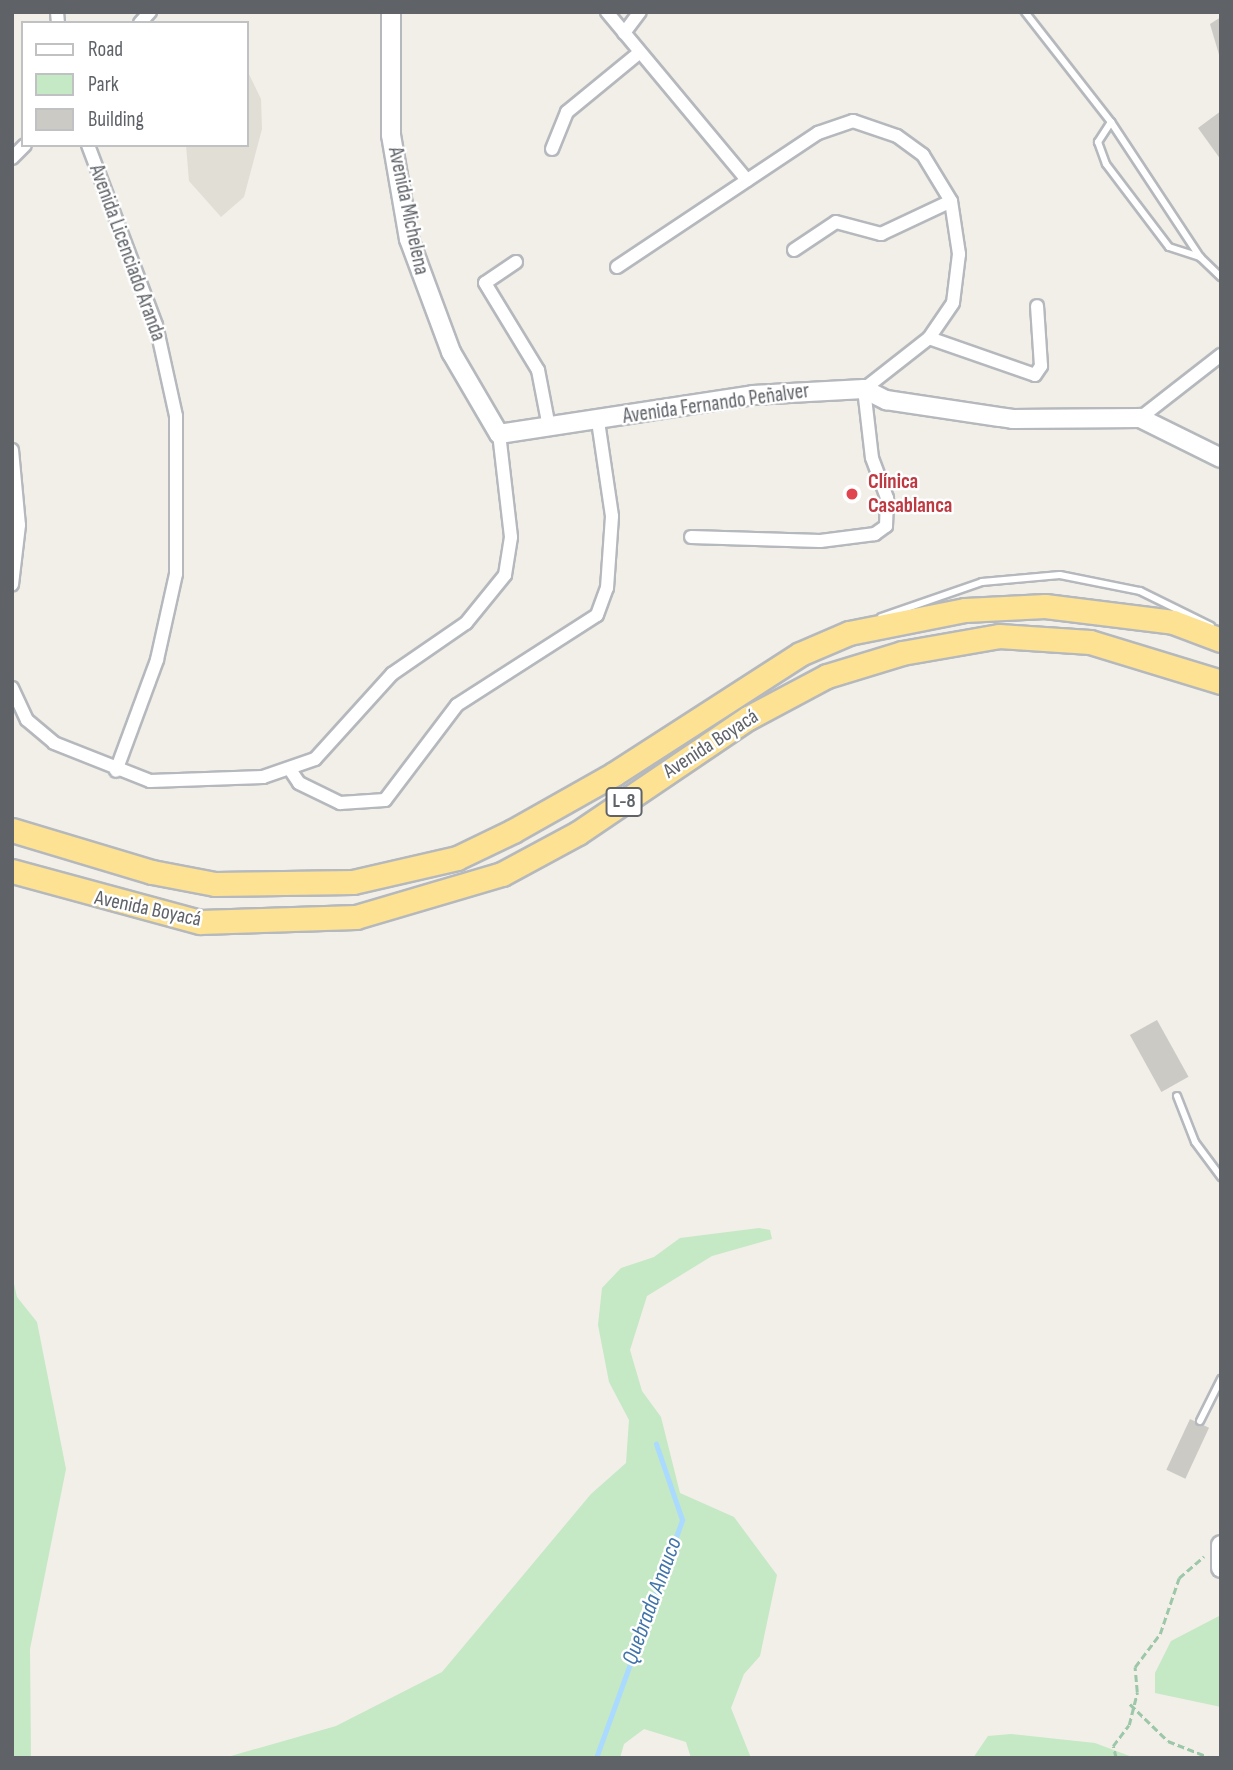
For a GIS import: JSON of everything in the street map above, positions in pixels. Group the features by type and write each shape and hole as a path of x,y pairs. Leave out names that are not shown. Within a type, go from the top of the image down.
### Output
{"highway":[{"name":"Avenida Boyacá","path":"12,830 152,872 215,884 277,887 401,874 457,858 566,804 800,654 849,633 965,610 1045,606 1173,622 1221,640"},
{"name":"Avenida Boyacá","path":"12,871 200,922 356,917 502,874 578,833 748,718 827,676 902,653 999,636 1090,642 1221,682"}],"main road":[{"name":"Avenida Michelena","path":"391,12 391,135 409,239 452,352 499,434"},
{"name":"Avenida Fernando Peñalver","path":"499,434 598,421 753,395 864,388 886,400 1013,419 1139,418"},
{"path":"1139,418 1221,458"}],"street":[{"path":"607,12 747,180"},
{"path":"624,33 640,12"},
{"path":"552,149 566,112 640,52"},
{"path":"617,267 818,133 853,121 897,136 923,155 951,201 958,285 929,338 864,388 872,458 887,498 886,526 875,534 820,541 691,537"},
{"name":"Avenida Licenciado Aranda","path":"89,147 156,325 177,429 176,574 156,660 116,771"},
{"path":"794,250 836,222 881,234 951,201"},
{"path":"516,262 485,283 538,370 549,427"},
{"path":"929,338 1027,377 1041,366 1037,306"},
{"path":"1139,418 1221,355"},
{"path":"291,771 299,783 341,803 385,800 457,705 597,615 607,588 612,516 598,421"},
{"path":"12,688 41,734 116,771 171,784 291,771 329,748 392,674 466,623 505,575 511,537 499,434"},
{"path":"12,450 19,525 12,585"}],"lane":[{"path":"1025,12 1111,122 1200,257 1221,277"},
{"path":"1111,122 1098,142 1106,164 1169,247 1200,257"},
{"path":"849,633 982,582 1060,575 1140,591 1195,614 1221,634"},
{"path":"1177,1096 1195,1142 1221,1177"},
{"path":"1200,1421 1221,1379"}],"path":[{"path":"1116,1758 1113,1746 1129,1725 1130,1704 1137,1692 1135,1667 1160,1634 1179,1578 1206,1555 1220,1557"},
{"path":"1130,1704 1168,1741 1212,1758"}],"shaded area":[{"path":"248,72 261,99 262,129 244,197 221,217 189,181 186,147 248,147"}],"green space":[{"path":"759,1228 770,1230 772,1239 712,1256 647,1296 630,1350 642,1391 661,1417 680,1493 734,1517 777,1575 760,1656 744,1674 731,1708 751,1758 691,1758 686,1742 644,1729 624,1744 620,1758 224,1758 336,1726 442,1672 591,1494 626,1463 629,1420 609,1382 598,1325 602,1288 621,1268 654,1257 680,1238"},
{"path":"12,1275 17,1297 37,1322 66,1469 30,1649 31,1758 12,1758"},
{"path":"1221,1615 1221,1707 1155,1693 1155,1673 1171,1641"},
{"path":"1011,1734 1095,1743 1135,1758 973,1758 988,1736"}],"building":[{"path":"1221,17 1221,58 1220,58 1210,24"},
{"path":"1221,111 1221,160 1198,128"},
{"path":"1157,1020 1189,1077 1161,1092 1130,1035"},
{"path":"1190,1419 1209,1428 1185,1479 1166,1470"}],"waterway":[{"name":"Quebrada Anauco","path":"596,1758 682,1520 656,1444"}],"place":[{"name":"Clínica Casablanca","path":"852,494"}]}
